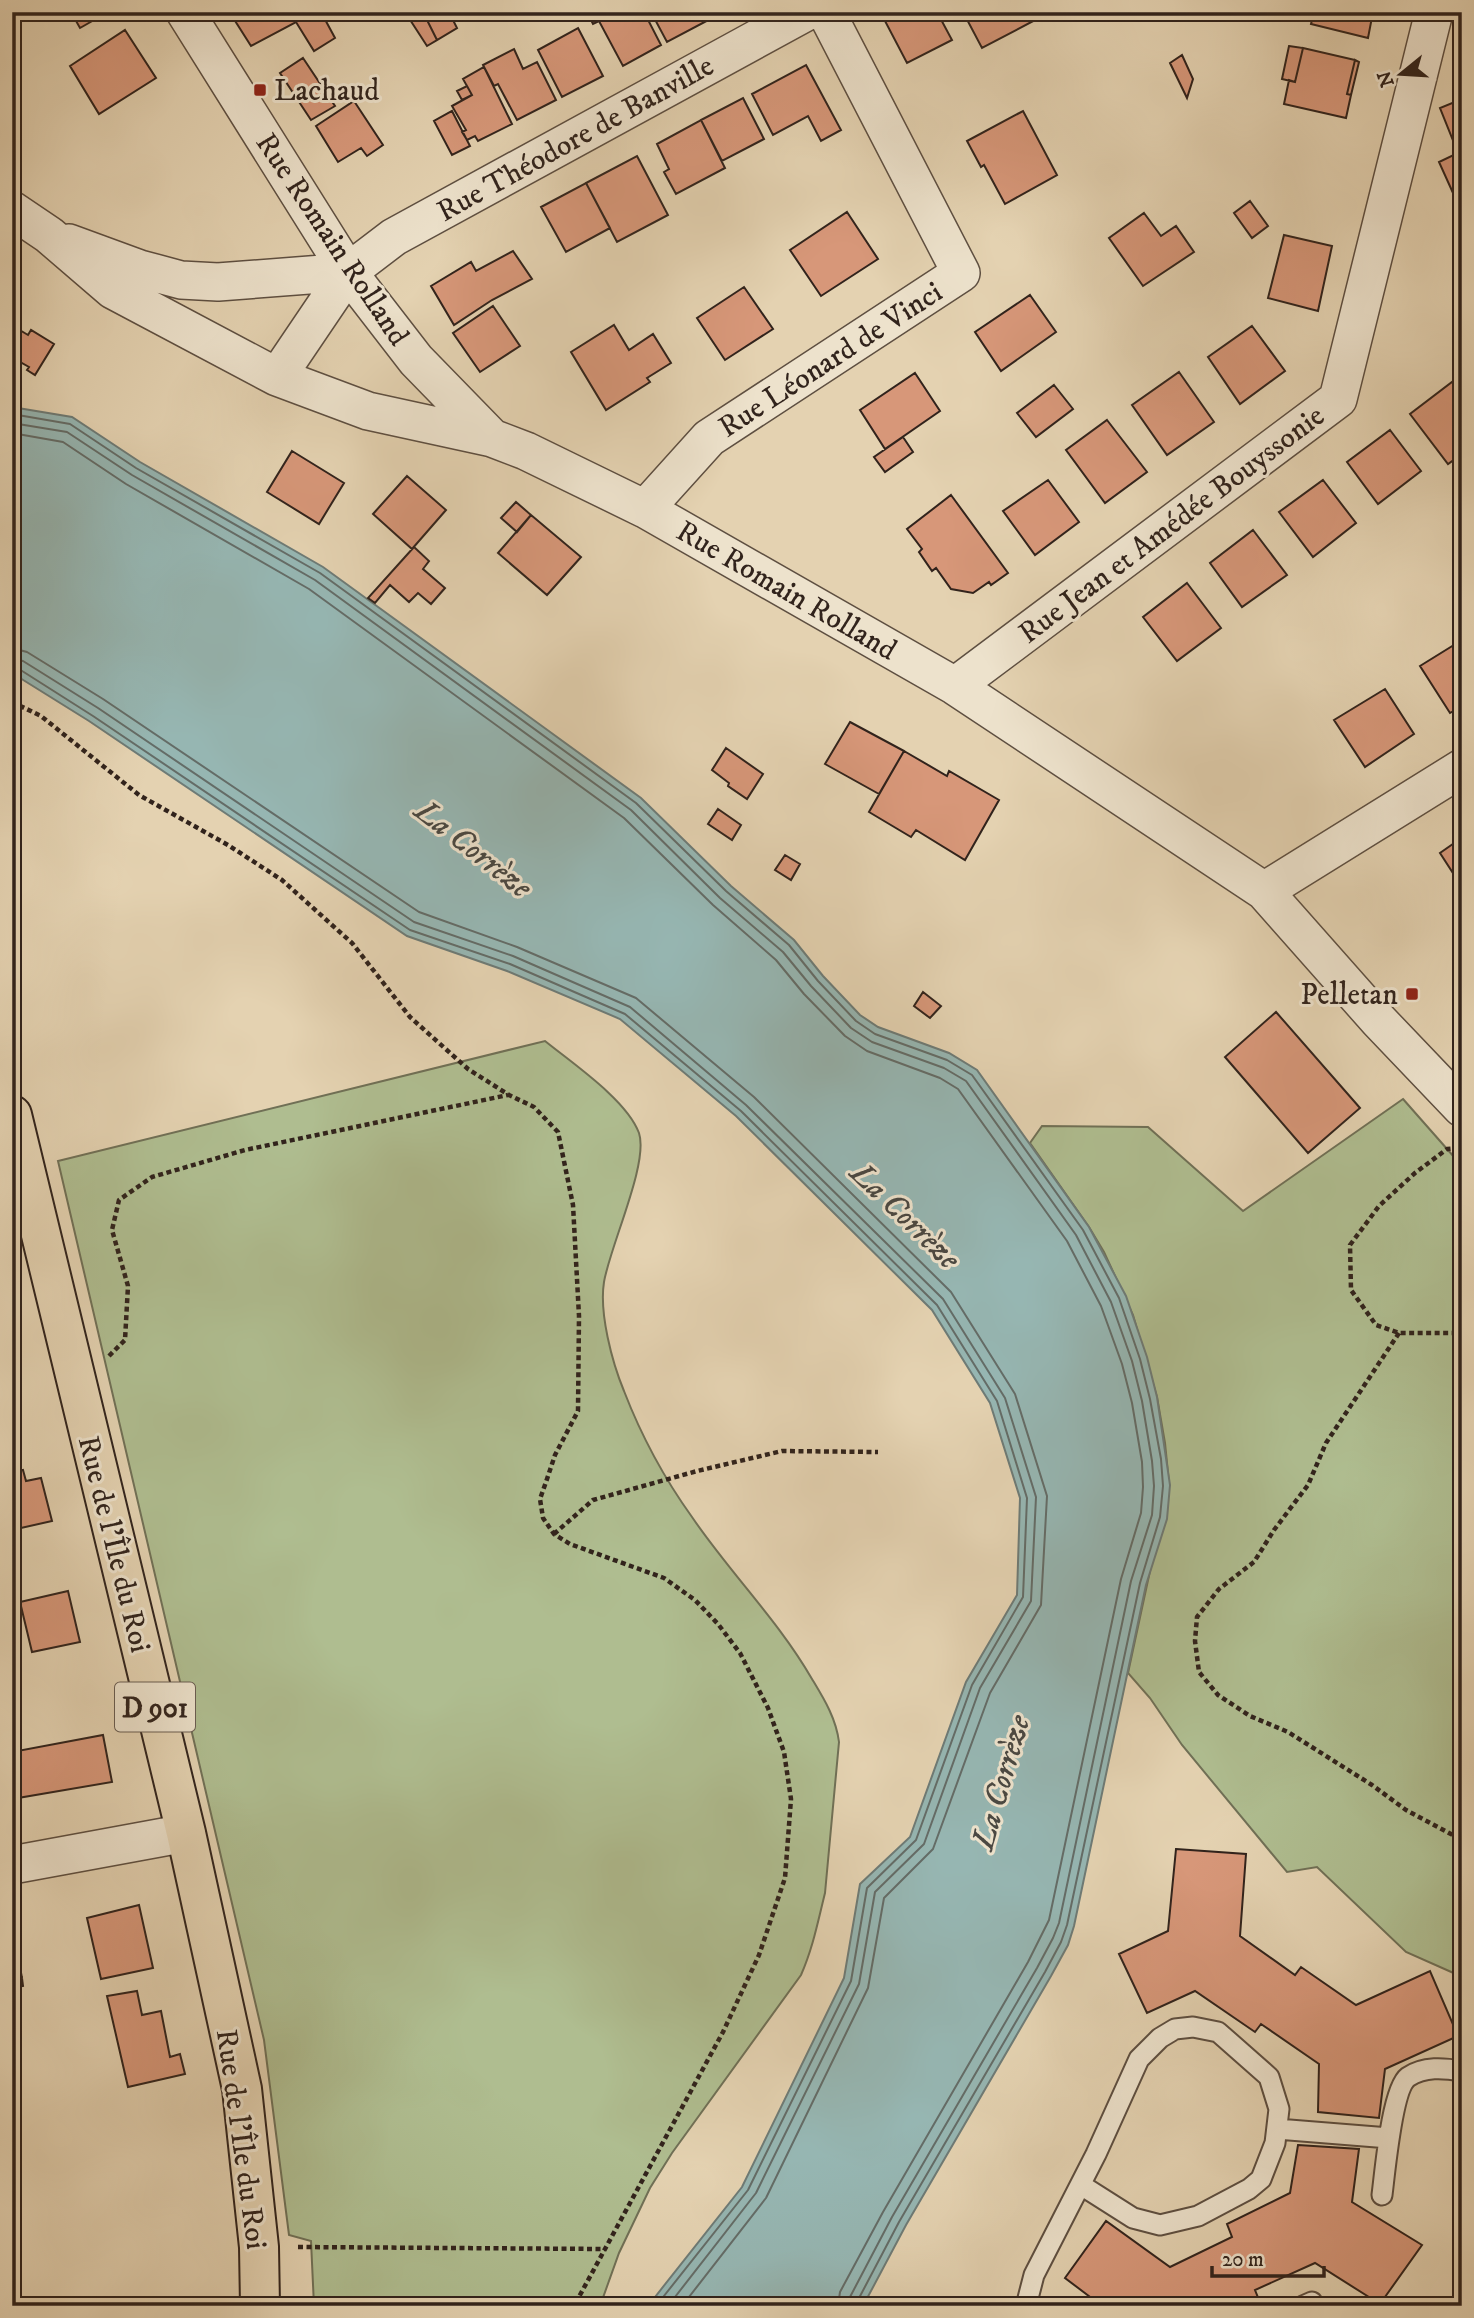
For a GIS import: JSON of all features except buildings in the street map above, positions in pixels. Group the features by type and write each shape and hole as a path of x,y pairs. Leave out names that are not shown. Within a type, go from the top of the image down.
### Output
{"main road":[{"name":"Rue de l'Île du Roi","path":"12,1115 186,1833 242,2089 259,2247 260,2306"}],"street":[{"name":"Rue Romain Rolland","path":"185,12 348,272 416,360 492,438 526,451 645,509 955,686 1264,891 1379,1021 1462,1108"},
{"name":"Rue Théodore de Banville","path":"348,272 394,237 806,12"},
{"name":"Rue Léonard de Vinci","path":"645,509 709,438 961,273 826,12"},
{"name":"Rue Jean et Amédée Bouyssonie","path":"955,686 1338,399 1434,12"},
{"path":"12,210 48,235 113,290 277,377 368,411 492,438"},
{"path":"48,235 140,269 181,280 218,282 348,272"},
{"path":"277,377 348,272"},
{"path":"1264,891 1462,768"},
{"path":"12,1865 186,1833"}],"lane":[{"path":"1026,2306 1034,2276 1081,2185 1139,2059 1160,2038 1175,2029 1193,2027 1218,2032 1269,2077 1279,2109 1275,2143 1261,2179 1249,2189 1198,2216 1160,2225 1133,2218 1081,2185"},
{"path":"1382,2195 1399,2088 1407,2078 1425,2069 1448,2068 1462,2071"},
{"path":"1277,2129 1390,2138"}],"path":[{"path":"12,702 41,716 139,795 228,845 282,880 352,943 410,1017 468,1069 534,1107 558,1132 573,1205 579,1316 578,1411 555,1455 540,1499 543,1518 554,1534 570,1544 664,1578 695,1600 740,1653 768,1708 784,1752 791,1799 785,1878 759,1955 723,2032 574,2306"},
{"path":"72,1368 105,1360 125,1340 128,1286 112,1230 119,1200 152,1177 245,1150 509,1094"},
{"path":"1462,1147 1447,1149 1415,1173 1379,1206 1350,1245 1351,1290 1376,1325 1399,1333 1462,1333"},
{"path":"1399,1333 1326,1443 1308,1485 1254,1562 1219,1590 1197,1617 1195,1641 1199,1672 1218,1695 1250,1716 1288,1732 1373,1785 1406,1810 1462,1840"},
{"path":"554,1534 593,1500 697,1471 782,1451 878,1452"},
{"path":"259,2247 605,2249"}],"green space":[{"path":"545,1041 611,1095 633,1120 639,1133 639,1164 608,1266 603,1294 605,1322 619,1379 646,1440 672,1487 707,1538 799,1657 825,1701 835,1725 839,1742 825,1893 812,1945 801,1975 672,2153 650,2188 619,2253 600,2306 314,2306 311,2241 289,2235 264,2040 58,1161"},
{"path":"1403,1099 1462,1166 1462,2005 1456,2004 1458,1975 1406,1952 1317,1867 1287,1872 1182,1745 1150,1698 1128,1673 1169,1483 1157,1397 1133,1315 1104,1252 1030,1143 1042,1126 1148,1127 1243,1211"}],"water":[{"name":"La Corrèze","path":"12,407 72,417 140,462 323,567 641,798 731,886 794,940 860,1015 878,1027 949,1053 977,1070 1089,1227 1126,1296 1147,1357 1157,1397 1170,1485 1167,1519 1146,1585 1074,1926 1068,1945 1051,1976 906,2225 863,2306 646,2306 742,2187 844,1978 860,1884 910,1837 966,1682 1017,1595 1020,1498 990,1403 932,1310 736,1116 620,1019 507,971 407,936 89,721 12,673"}],"place":[{"name":"Lachaud","path":"260,90"},
{"name":"Pelletan","path":"1412,994"}]}
